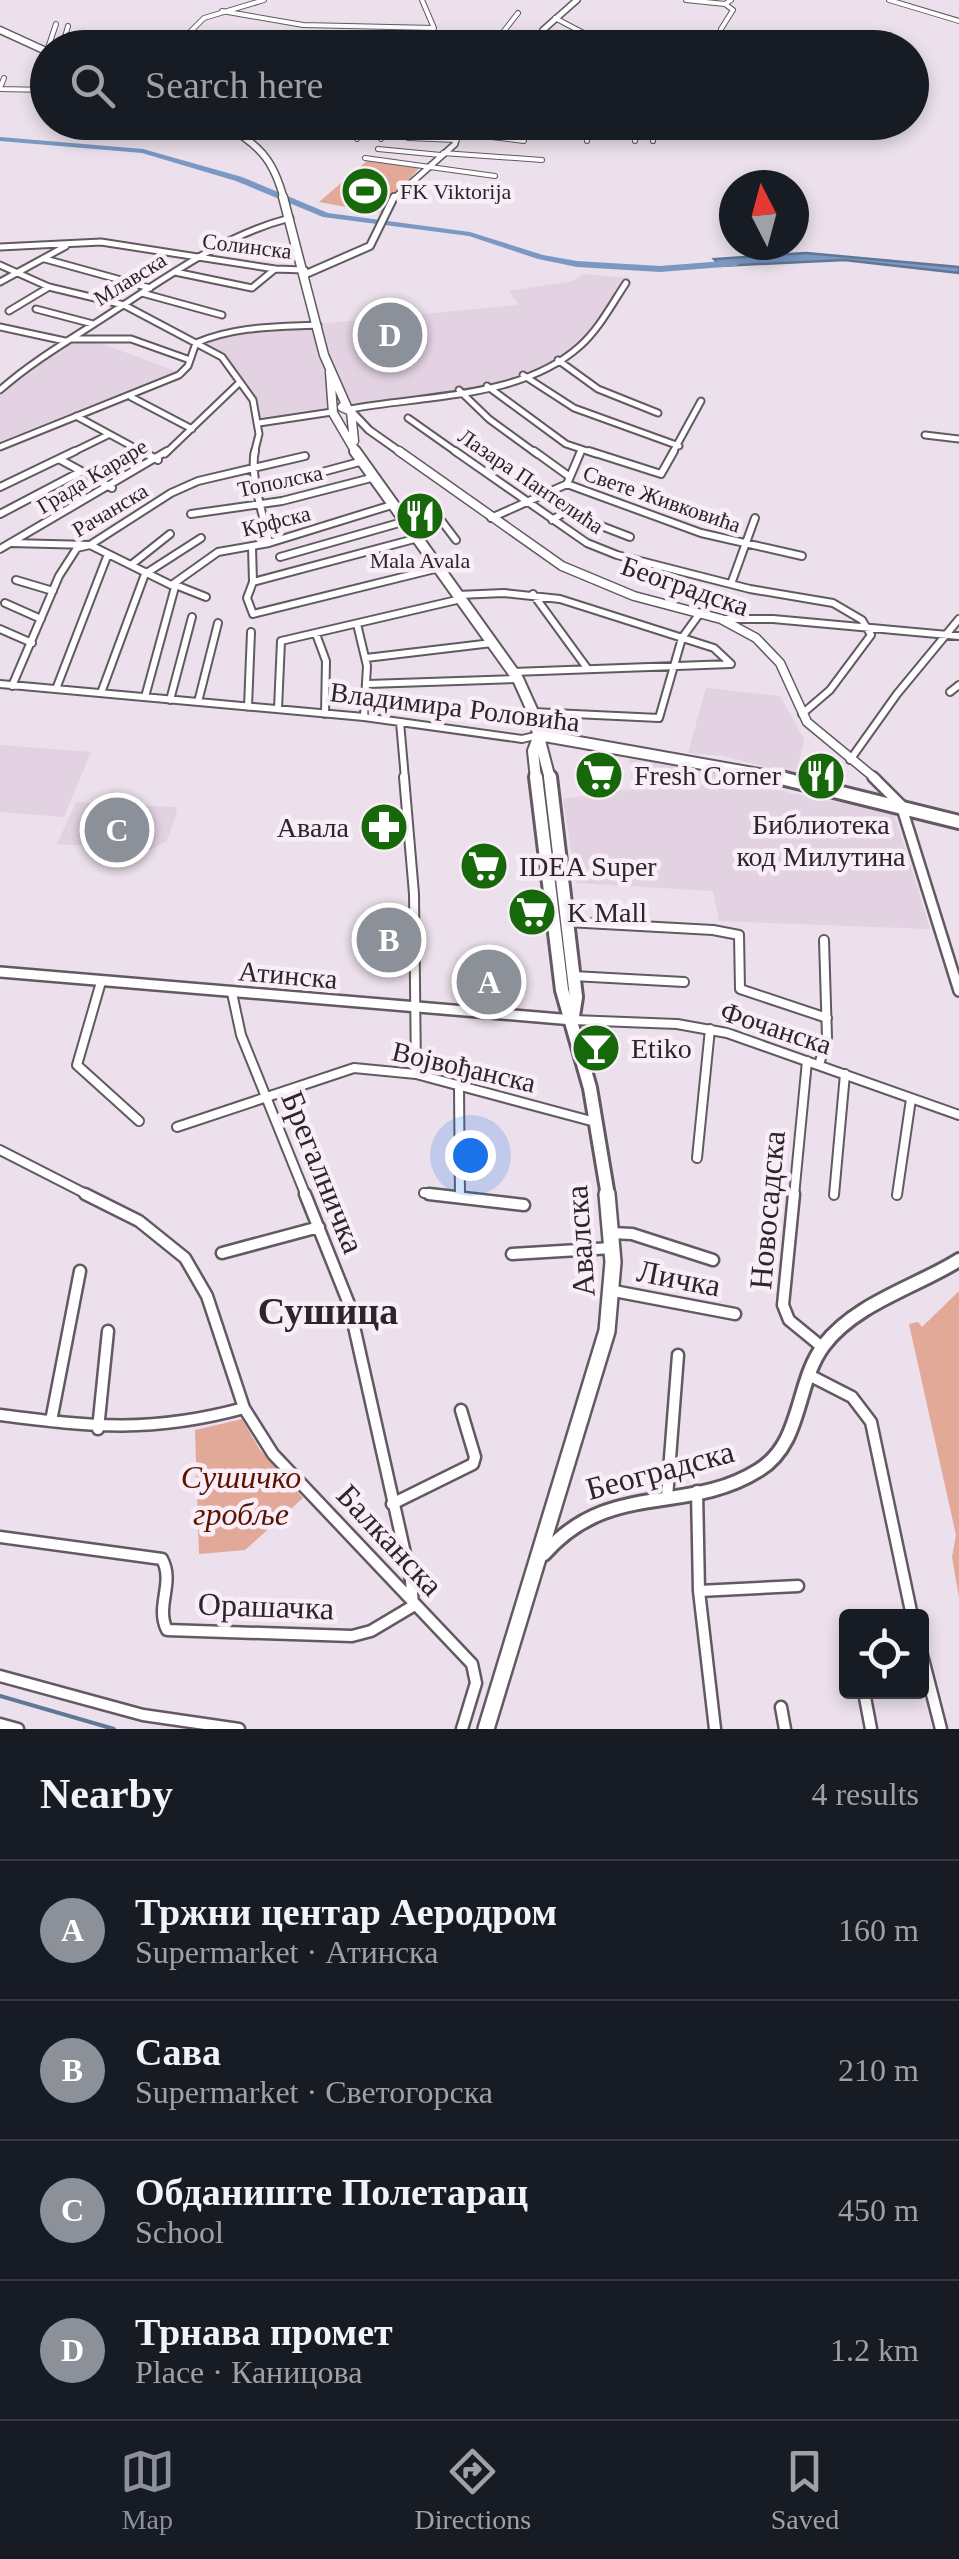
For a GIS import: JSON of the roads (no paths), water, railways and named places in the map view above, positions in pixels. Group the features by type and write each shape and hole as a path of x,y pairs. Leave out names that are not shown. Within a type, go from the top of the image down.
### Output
{"main road":[{"path":"0,29 30,42"},
{"path":"251,140 277,172 330,372 334,412 350,410"},
{"path":"330,372 350,410 352,434 361,458"},
{"name":"Авалска","path":"334,412 361,458 515,675 532,712 539,735 566,922 576,998 573,1020"},
{"name":"Авалска","path":"486,1729 608,1331 614,1291 612,1241 595,1122 573,1020 562,990 534,767 533,751 539,735"},
{"name":"Владимира Роловића","path":"539,735 755,771 959,822"}],"street":[{"path":"192,30 204,18 264,0"},
{"path":"222,11 302,25 434,28 422,0"},
{"path":"544,30 577,0"},
{"path":"686,0 726,4 733,10 721,29"},
{"path":"726,4 732,0"},
{"path":"889,0 959,20"},
{"path":"505,30 518,13"},
{"path":"555,18 578,30"},
{"path":"54,30 56,24"},
{"path":"67,30 68,26"},
{"path":"4,78 0,89 30,90"},
{"path":"305,272 366,250 390,202 454,140"},
{"path":"507,140 524,141"},
{"path":"378,150 542,160"},
{"path":"366,158 495,176"},
{"name":"Млавска","path":"0,390 66,340 175,272 267,222 290,218"},
{"name":"Солинска","path":"0,247 101,242 305,272"},
{"path":"0,282 67,245"},
{"path":"46,259 150,288"},
{"path":"0,266 49,286 124,305 222,357 250,395 259,423 251,468 269,543"},
{"path":"175,272 252,288 275,269"},
{"path":"350,410 487,386 558,360 584,342 626,283"},
{"path":"9,311 49,286"},
{"path":"142,293 222,315"},
{"path":"36,309 93,324"},
{"path":"196,342 240,328 318,325"},
{"path":"0,326 66,340 131,339 190,360"},
{"path":"0,447 179,375 196,342"},
{"path":"558,360 598,389 658,412"},
{"path":"523,376 574,408 678,446"},
{"path":"0,379 8,382"},
{"name":"Града Караре","path":"5,545 158,460 239,382"},
{"path":"487,386 582,451 661,474 702,401"},
{"name":"Свете Живковића","path":"458,390 569,481 745,546 802,556"},
{"path":"228,396 250,395"},
{"path":"131,397 192,429"},
{"name":"Београдска","path":"350,410 369,430 534,550 572,572 634,596 721,620 744,630 773,653 802,714 817,732 883,785 901,805 959,991"},
{"path":"259,423 334,412"},
{"path":"76,416 158,460"},
{"name":"Лазара Пантелића","path":"408,418 586,544 731,584 833,603 867,626"},
{"path":"925,434 959,435"},
{"path":"0,488 108,435"},
{"path":"491,518 569,481 582,451"},
{"name":"Рачанска","path":"12,686 52,591 77,548 90,545 170,493 198,481 305,456"},
{"path":"274,485 361,458"},
{"path":"59,459 112,488"},
{"path":"0,514 80,472"},
{"name":"Тополска","path":"191,514 261,504 375,477"},
{"name":"Крфска","path":"174,586 218,552 269,543 395,504"},
{"path":"552,520 565,512 630,537"},
{"path":"437,515 456,540"},
{"name":"Свете Живковића","path":"731,584 755,518"},
{"path":"280,557 407,521"},
{"path":"131,565 170,534"},
{"path":"101,694 145,574 201,538"},
{"path":"253,582 419,538"},
{"path":"5,545 90,545 145,574 206,597"},
{"path":"252,547 253,582 246,598 253,614 439,568"},
{"path":"56,689 108,554"},
{"path":"206,560 218,566"},
{"path":"16,580 52,591"},
{"path":"146,698 174,586"},
{"path":"533,594 587,668"},
{"path":"278,709 282,642 459,597 533,594 560,599 718,650 729,659 729,666 587,668 368,684"},
{"path":"5,603 40,619"},
{"path":"532,712 659,718 682,638 700,613"},
{"path":"170,700 192,617"},
{"path":"721,620 773,618 959,636"},
{"path":"850,760 897,694 959,619"},
{"path":"198,702 218,623"},
{"path":"357,624 368,684 364,718"},
{"path":"802,714 830,690 868,640 872,632 867,626"},
{"path":"0,629 32,643"},
{"path":"248,707 251,632"},
{"path":"316,634 326,662 325,714"},
{"path":"366,658 492,642"},
{"name":"Владимира Роловића","path":"0,684 364,718 522,739 539,735"},
{"path":"950,692 959,685"},
{"path":"400,722 414,894 416,1074"},
{"path":"566,922 713,930 739,935 740,990 827,1018"},
{"path":"819,1065 827,1018 824,940"},
{"name":"Атинска","path":"0,972 573,1020"},
{"path":"573,976 684,982"},
{"path":"101,982 77,1065 139,1122"},
{"name":"Брегалничка","path":"232,993 237,1024 355,1327 411,1580 413,1606"},
{"name":"Фочанска","path":"573,1020 710,1029 959,1115"},
{"path":"697,1158 710,1029"},
{"name":"Новосадска","path":"807,1060 784,1305 789,1320 822,1347"},
{"name":"Војвођанска","path":"177,1127 266,1100 348,1069 416,1074 459,1089 595,1122"},
{"path":"834,1195 845,1074"},
{"path":"459,1089 460,1196"},
{"path":"898,1195 911,1099"},
{"name":"Балканска","path":"0,1150 139,1221 185,1258 206,1296 244,1408 273,1454 474,1669 476,1683 462,1729"},
{"path":"424,1192 524,1205"},
{"path":"222,1253 319,1227"},
{"path":"512,1254 612,1241 632,1234 714,1260"},
{"name":"Београдска","path":"533,1570 554,1538 573,1523 604,1510 697,1491 751,1475 774,1458 790,1432 822,1347 845,1325 959,1260"},
{"path":"51,1421 80,1271"},
{"name":"Личка","path":"614,1291 734,1314"},
{"path":"98,1429 108,1331"},
{"path":"667,1497 678,1355"},
{"path":"809,1375 852,1397 871,1422 911,1609"},
{"path":"0,1415 98,1429 168,1428 244,1408"},
{"path":"392,1504 474,1462 460,1410"},
{"path":"697,1491 699,1591 715,1729"},
{"name":"Орашачка","path":"0,1538 162,1559 170,1577 161,1620 166,1630 352,1636 371,1631 413,1606"},
{"path":"699,1591 798,1586"},
{"path":"0,1676 142,1715 238,1729"},
{"path":"929,1681 942,1729"},
{"path":"865,1699 870,1729"},
{"path":"781,1707 785,1729"},
{"path":"0,1724 18,1729"}],"water":[{"path":"809,253 959,267 959,273 844,260 720,266 714,259 809,260"}],"waterway":[{"path":"0,139 143,151 239,179 326,215 470,234 577,264 660,269 736,263"},
{"path":"0,1696 114,1729"}],"place":[{"name":"FK Viktorija","path":"365,191"},
{"name":"Трнава промет","path":"390,335"},
{"name":"Mala Avala","path":"420,516"},
{"name":"Fresh Corner","path":"599,775"},
{"name":"Библиотека код Милутина","path":"821,776"},
{"name":"Авала","path":"384,827"},
{"name":"Обданиште Полетарац","path":"117,830"},
{"name":"IDEA Super","path":"484,866"},
{"name":"K Mall","path":"532,912"},
{"name":"Сава","path":"389,940"},
{"name":"Тржни центар Аеродром","path":"489,982"},
{"name":"Etiko","path":"596,1048"}],"district":[{"name":"Сушица","path":"328,1311"}],"park label":[{"name":"Сушичко гробље","path":"241,1496"}]}
